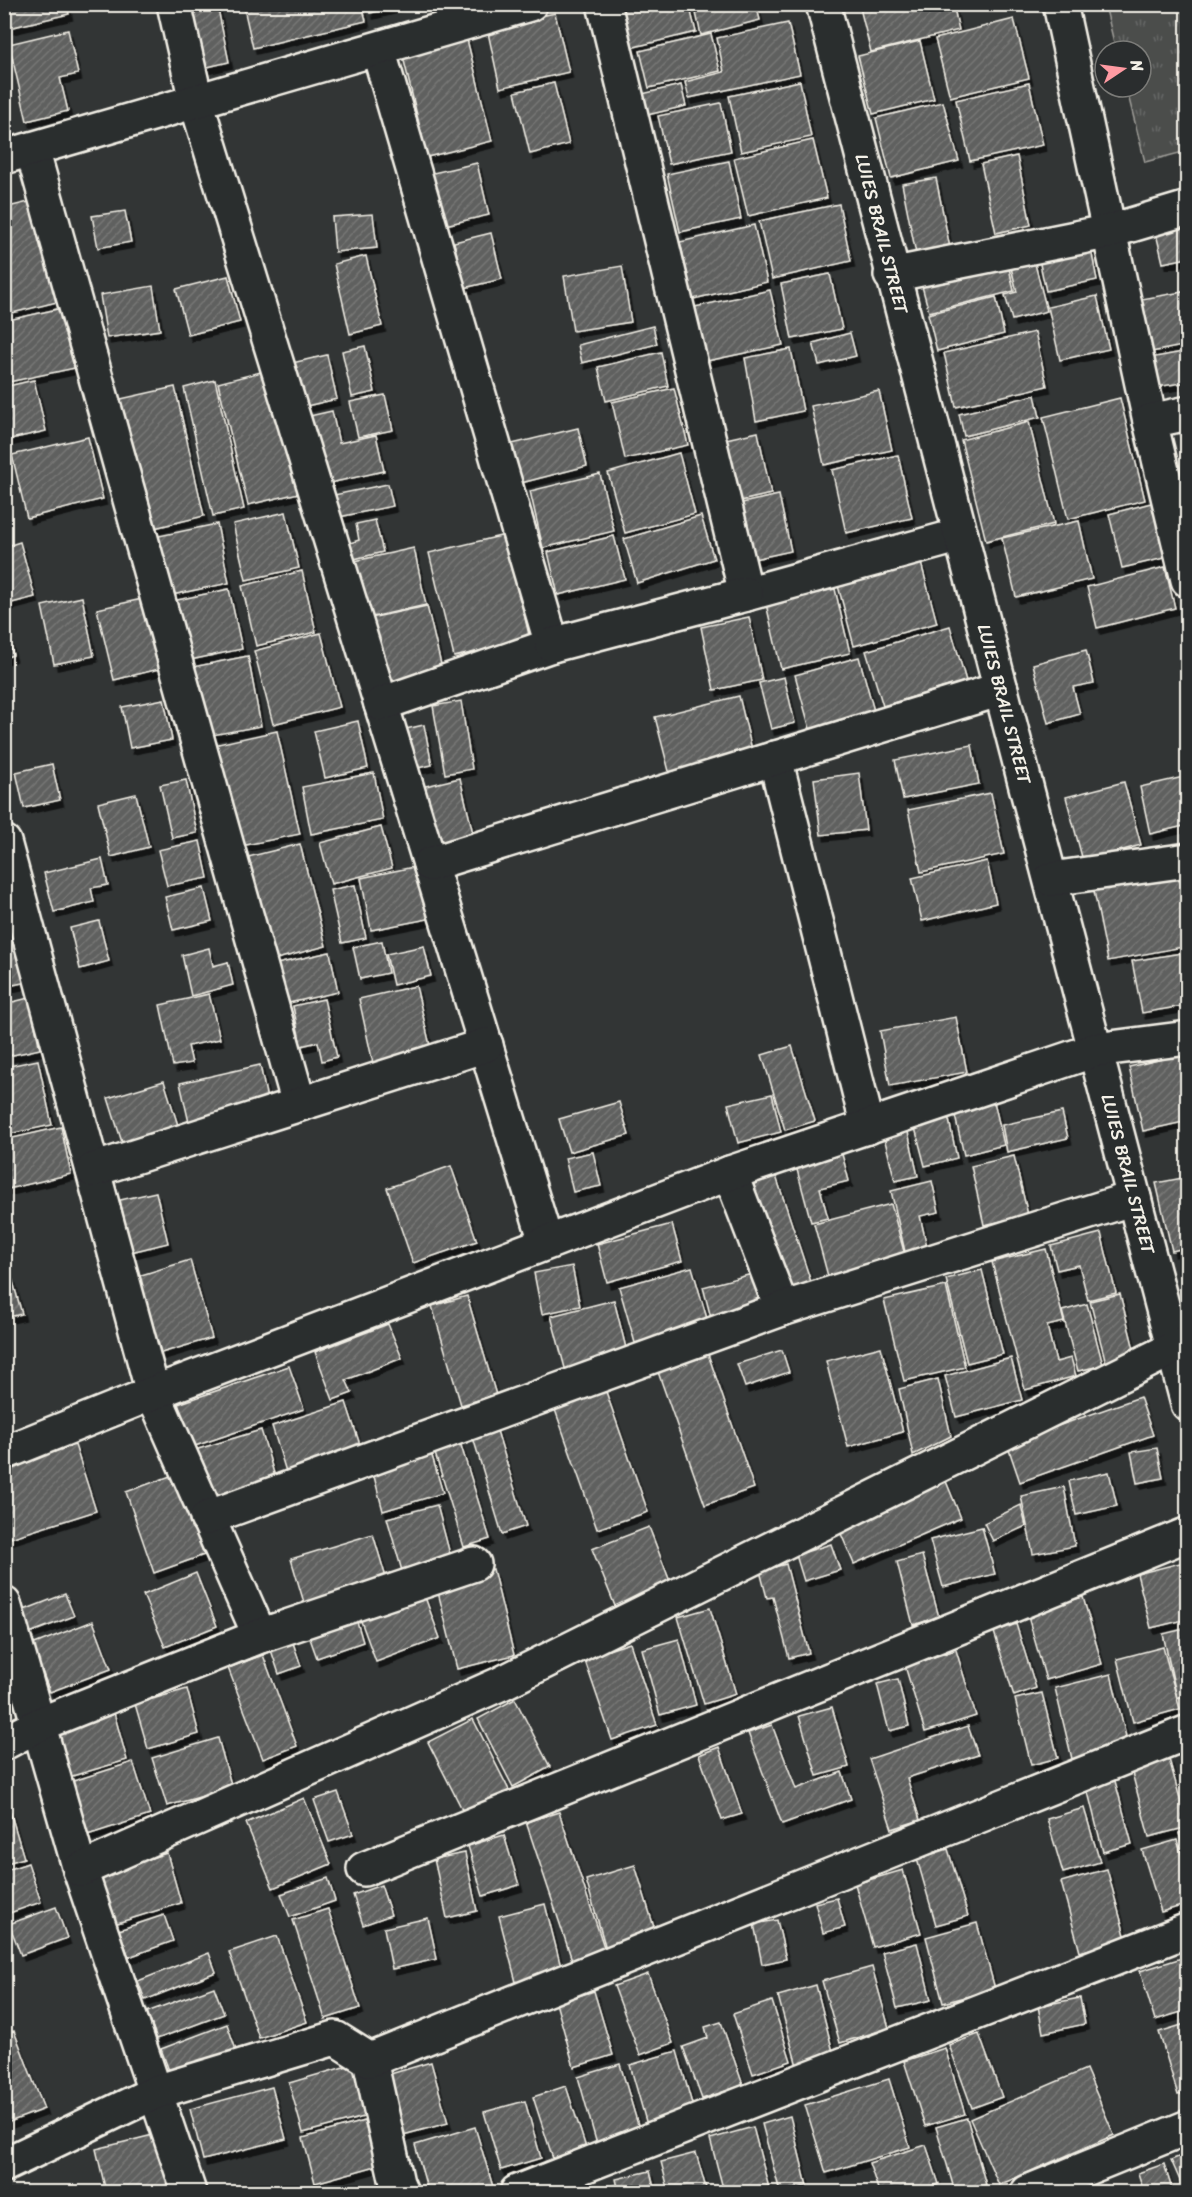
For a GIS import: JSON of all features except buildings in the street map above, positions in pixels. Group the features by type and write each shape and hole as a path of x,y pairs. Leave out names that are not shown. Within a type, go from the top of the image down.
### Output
{"street":[{"path":"174,4 196,101 546,1242"},
{"path":"299,1104 18,153 530,4"},
{"path":"604,4 746,594"},
{"name":"LUIES BRAIL STREET","path":"823,4 891,275 1134,1198 1180,1344 1188,1404"},
{"path":"1060,4 1111,231 1150,421 1188,580"},
{"path":"378,49 552,645"},
{"path":"891,275 1111,231 1188,208"},
{"path":"1150,421 1188,413"},
{"path":"381,704 552,645 961,535"},
{"path":"430,864 1001,689"},
{"path":"775,758 868,1127"},
{"path":"5,847 153,1393 260,1636"},
{"path":"1051,879 1188,860"},
{"path":"4,1453 153,1393 730,1173 1095,1050 1188,1038"},
{"path":"93,1170 486,1045"},
{"path":"730,1173 782,1310"},
{"path":"207,1518 782,1310 1134,1198"},
{"path":"80,1870 500,1684 1180,1344"},
{"path":"364,1869 1188,1534"},
{"path":"4,1743 40,1724 260,1636 474,1564"},
{"path":"4,1604 80,1870 189,2193"},
{"path":"370,2060 1188,1732"},
{"path":"517,2193 1188,1930"},
{"path":"4,2165 156,2092 335,2038 370,2060 400,2193"},
{"path":"1028,2193 1188,2127"}],"green space":[{"path":"1105,5 1187,5 1187,151 1145,162 1129,99 1153,99 1153,39 1113,39"}]}
